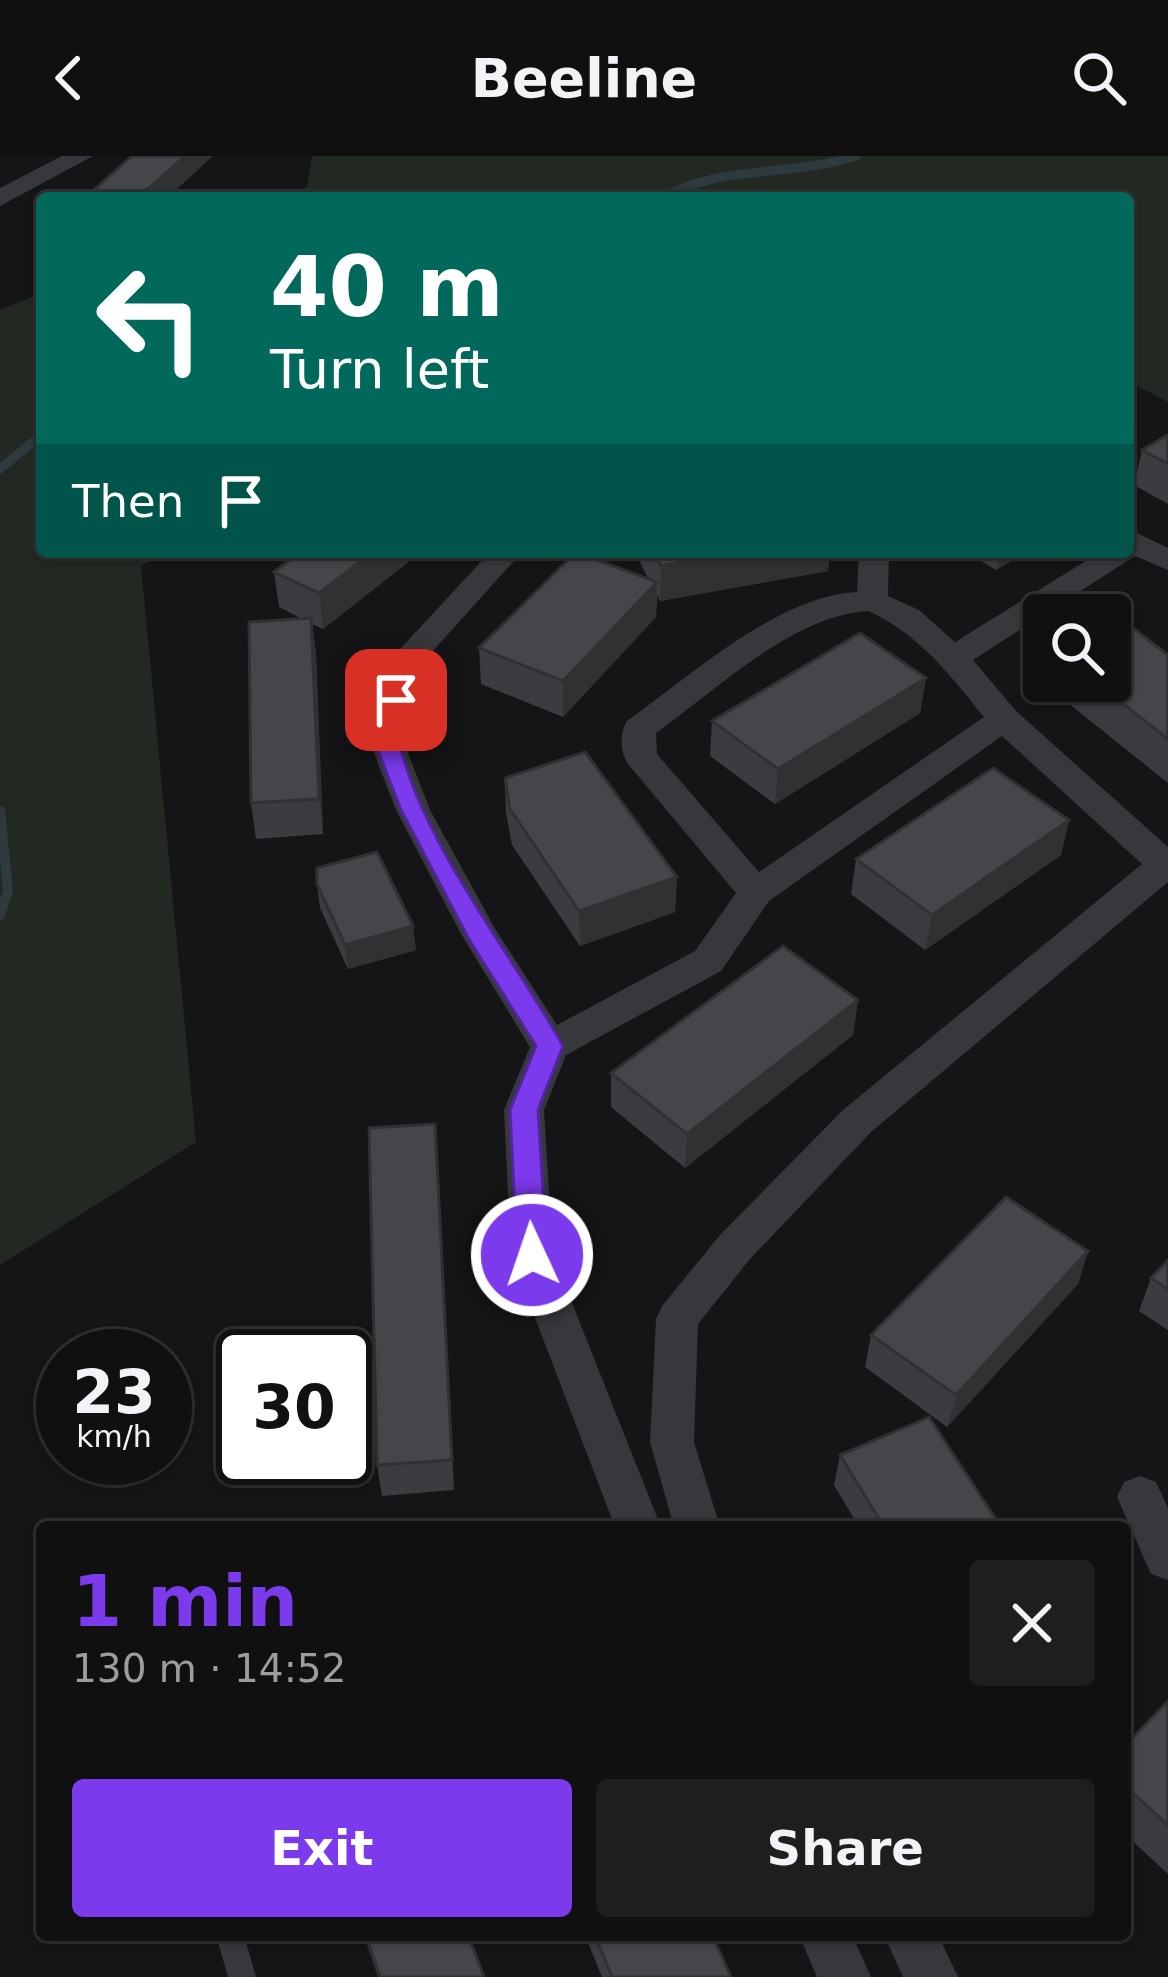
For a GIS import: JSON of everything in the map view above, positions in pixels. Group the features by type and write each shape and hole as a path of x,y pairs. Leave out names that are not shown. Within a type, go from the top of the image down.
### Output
{"street":[{"path":"0,198 80,156"},
{"path":"1134,544 1168,561"},
{"path":"502,558 406,660 386,740 413,810 479,934 550,1046"},
{"path":"872,601 874,558"},
{"path":"953,658 1112,558"},
{"path":"687,1521 672,1442 677,1319 735,1246 857,1121 1166,863 1004,719 953,658 908,616 872,601 833,603 784,626 639,729 640,756 756,892"},
{"path":"636,1521 532,1255 524,1110 550,1046 708,961 756,892 1004,719"},
{"path":"1140,1497 1168,1559"},
{"path":"828,1941 844,1977"},
{"path":"913,1941 932,1977"}],"lane":[{"path":"232,1941 242,1977"}],"shaded area":[{"path":"312,156 1168,156 1168,402 1134,384 1134,192 295,192 307,187"},
{"path":"36,295 36,558 157,558 141,566 196,1142 0,1265 0,310"}],"building":[{"path":"132,156 185,156 140,192 92,192"},
{"path":"1168,435 1168,464 1142,450"},
{"path":"293,558 365,558 319,593 274,572"},
{"path":"570,558 592,558 657,582 563,681 479,648"},
{"path":"657,558 705,558 661,566"},
{"path":"311,618 319,799 251,803 249,622"},
{"path":"1131,626 1168,655 1168,739 1121,702 1131,702"},
{"path":"860,633 926,678 778,769 712,721"},
{"path":"585,752 677,877 579,911 510,809 505,778"},
{"path":"993,768 1069,820 932,915 856,859"},
{"path":"377,852 413,926 345,945 317,884 317,868"},
{"path":"783,946 858,1000 687,1134 611,1073"},
{"path":"435,1124 452,1460 377,1465 369,1128"},
{"path":"1006,1197 1088,1251 956,1395 871,1335"},
{"path":"1168,1260 1168,1289 1151,1278"},
{"path":"929,1417 997,1521 880,1521 840,1455"},
{"path":"1168,1701 1168,1825 1131,1791 1131,1740"},
{"path":"368,1941 470,1941 484,1977 380,1977"},
{"path":"597,1941 715,1941 731,1977 612,1977"}],"waterway":[{"path":"675,192 733,175 856,156"},
{"path":"0,469 36,439"},
{"path":"0,811 8,891 0,915"}],"route":[{"path":"396,700 386,740 413,810 479,934 550,1046 524,1110 532,1255"}]}
